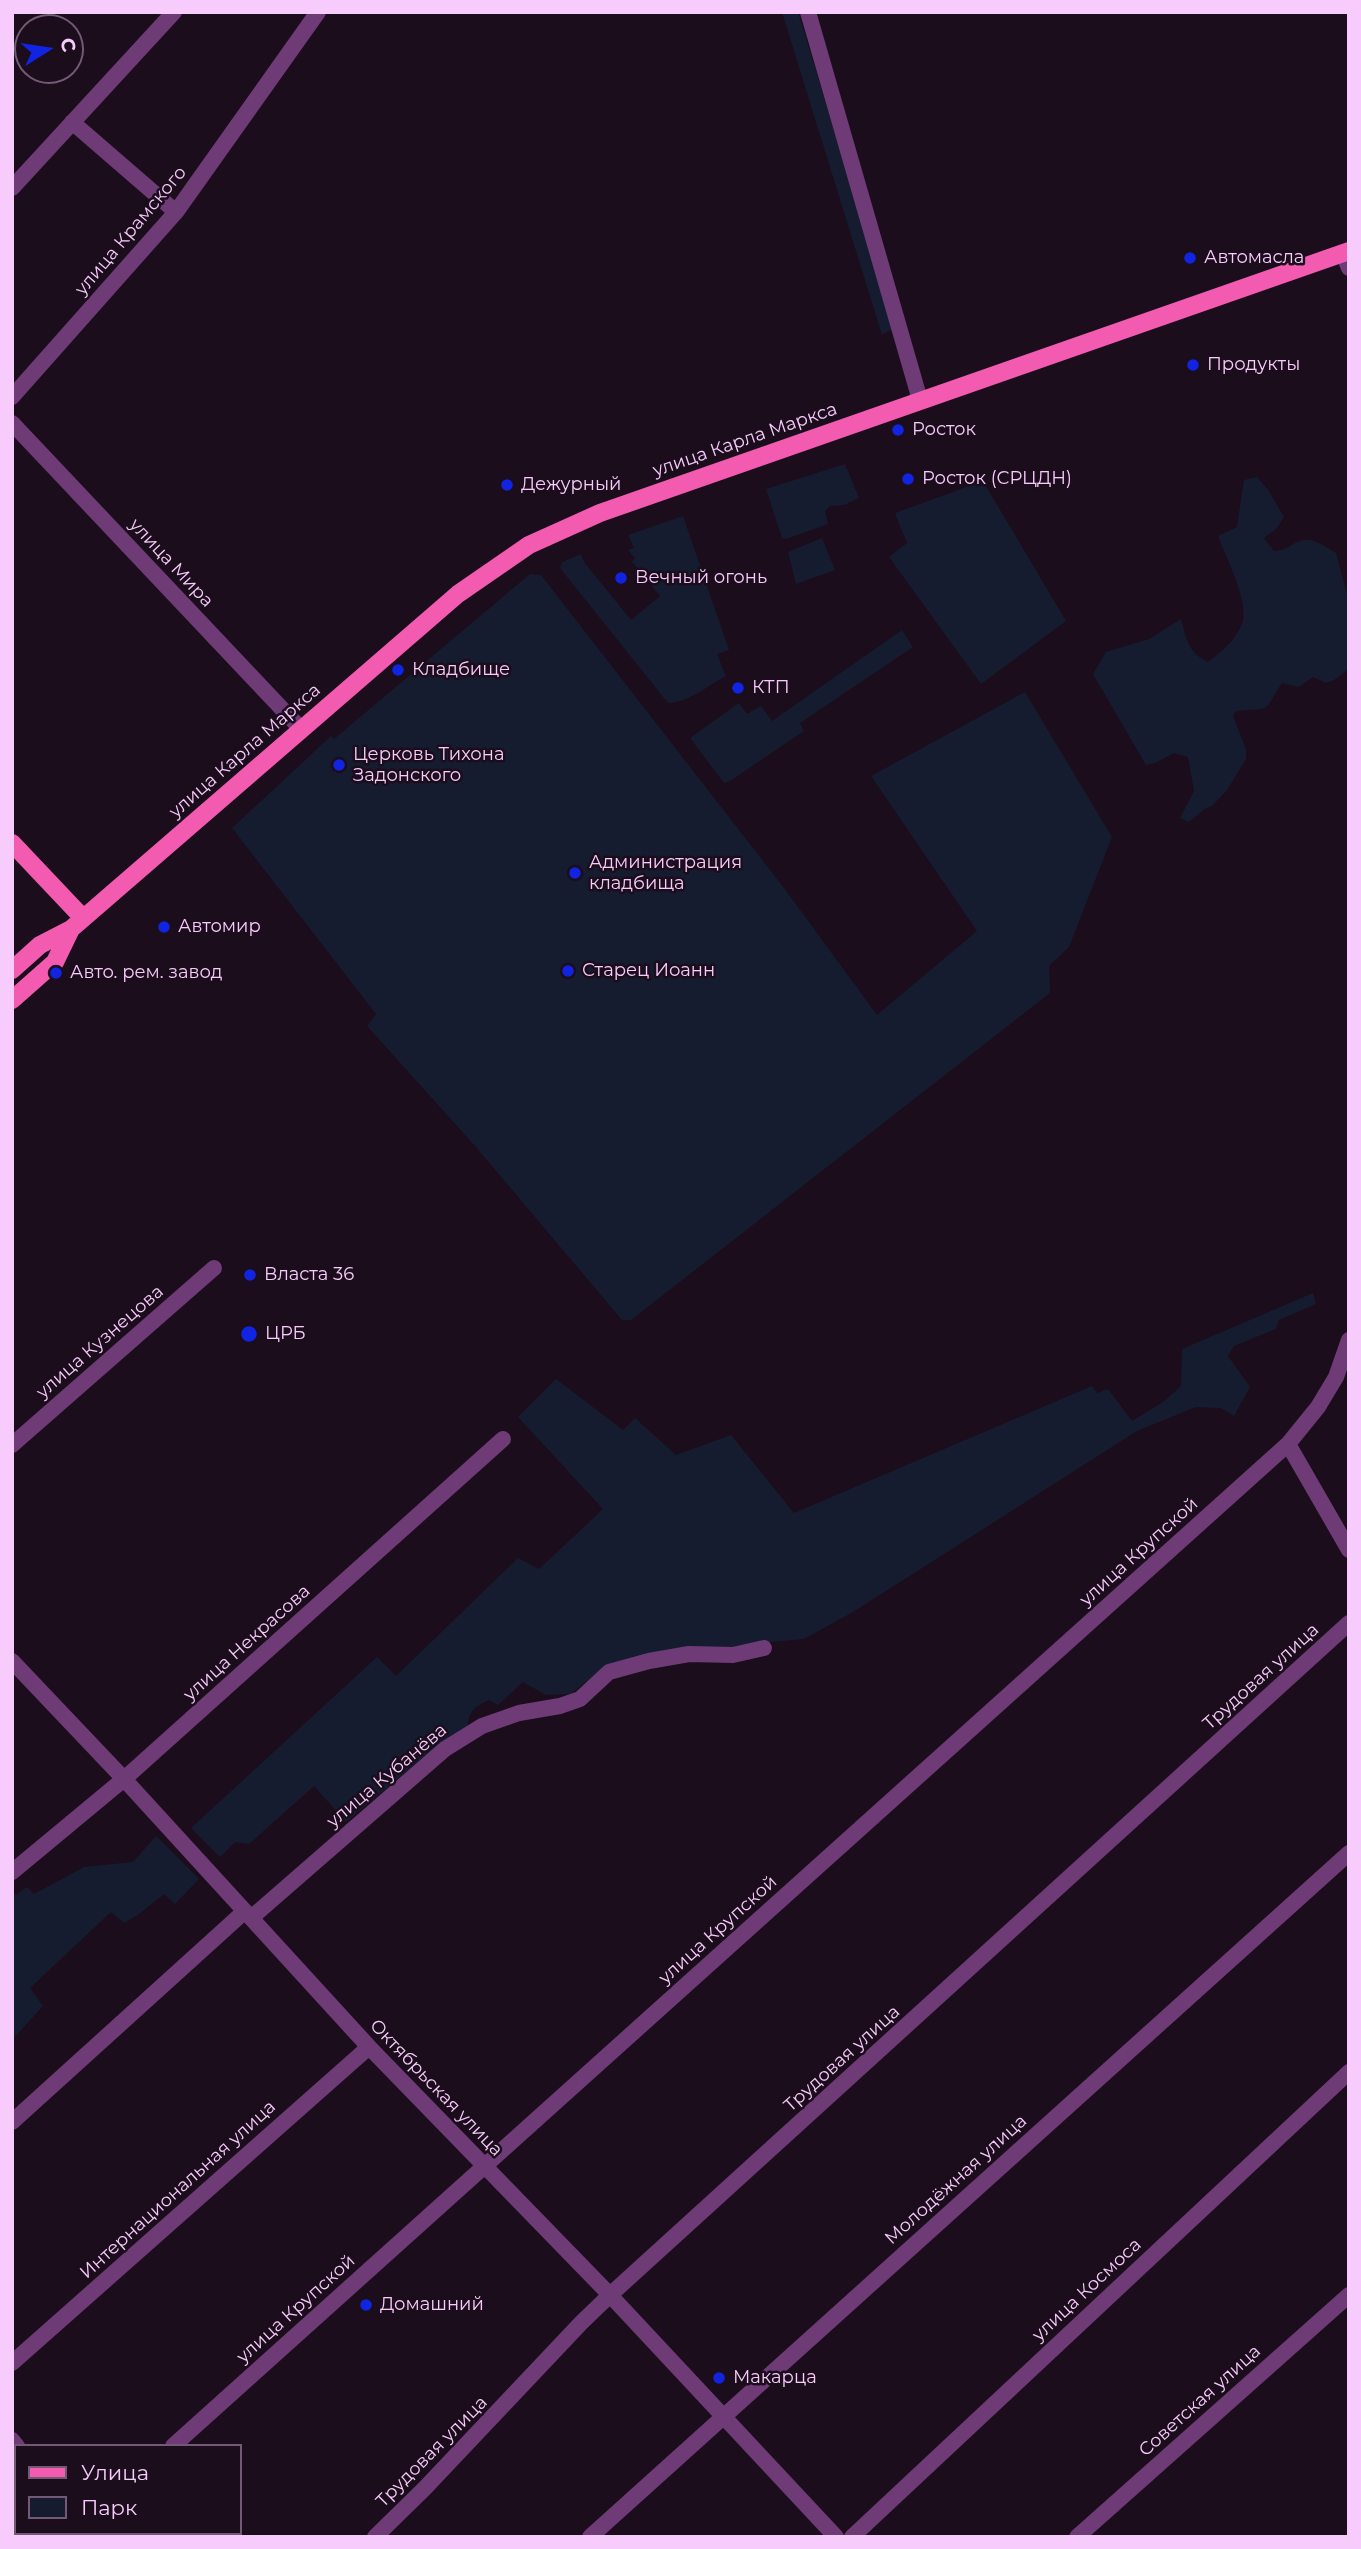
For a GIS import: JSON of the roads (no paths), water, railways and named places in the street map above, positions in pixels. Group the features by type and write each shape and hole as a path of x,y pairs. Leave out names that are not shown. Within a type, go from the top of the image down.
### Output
{"main road":[{"name":"улица Карла Маркса","path":"12,970 40,945 77,924 458,594 529,545 600,513 920,400 1347,257"},
{"path":"12,843 77,924"},
{"name":"улица Карла Маркса","path":"12,1000 55,962 77,924"}],"street":[{"path":"12,188 174,12"},
{"name":"улица Крамского","path":"12,397 176,212 318,12"},
{"path":"808,12 920,400"},
{"path":"72,122 176,212"},
{"name":"улица Мира","path":"12,423 302,730"},
{"name":"улица Кузнецова","path":"12,1445 214,1268"},
{"name":"улица Крупской","path":"175,2444 1288,1444 1318,1407 1336,1377 1349,1340"},
{"name":"улица Некрасова","path":"12,1872 124,1779 503,1439"},
{"path":"1288,1444 1349,1550"},
{"name":"Трудовая улица","path":"375,2537 610,2295 1349,1623"},
{"name":"улица Кубанёва","path":"12,2122 248,1914 445,1749 482,1726 519,1713 560,1706 580,1699 609,1672 689,1654 733,1655 764,1648"},
{"name":"Октябрьская улица","path":"12,1661 124,1779 369,2047 610,2295 835,2537"},
{"name":"Молодёжная улица","path":"590,2537 1349,1853"},
{"name":"Интернациональная улица","path":"12,2363 369,2047"},
{"name":"улица Космоса","path":"852,2537 1349,2072"},
{"name":"Советская улица","path":"1077,2537 1349,2295"}],"place":[{"name":"Автомасла","path":"1190,258"},
{"name":"Продукты","path":"1193,365"},
{"name":"Росток","path":"898,430"},
{"name":"Росток (СРЦДН)","path":"908,479"},
{"name":"Дежурный","path":"507,485"},
{"name":"Вечный огонь","path":"621,578"},
{"name":"Кладбище","path":"398,670"},
{"name":"КТП","path":"738,688"},
{"name":"Церковь Тихона Задонского","path":"339,765"},
{"name":"Администрация кладбища","path":"575,873"},
{"name":"Автомир","path":"164,927"},
{"name":"Старец Иоанн","path":"568,971"},
{"name":"Авто. рем. завод","path":"56,973"},
{"name":"Власта 36","path":"250,1275"},
{"name":"ЦРБ","path":"249,1334"},
{"name":"Домашний","path":"366,2305"},
{"name":"Макарца","path":"719,2378"}]}
